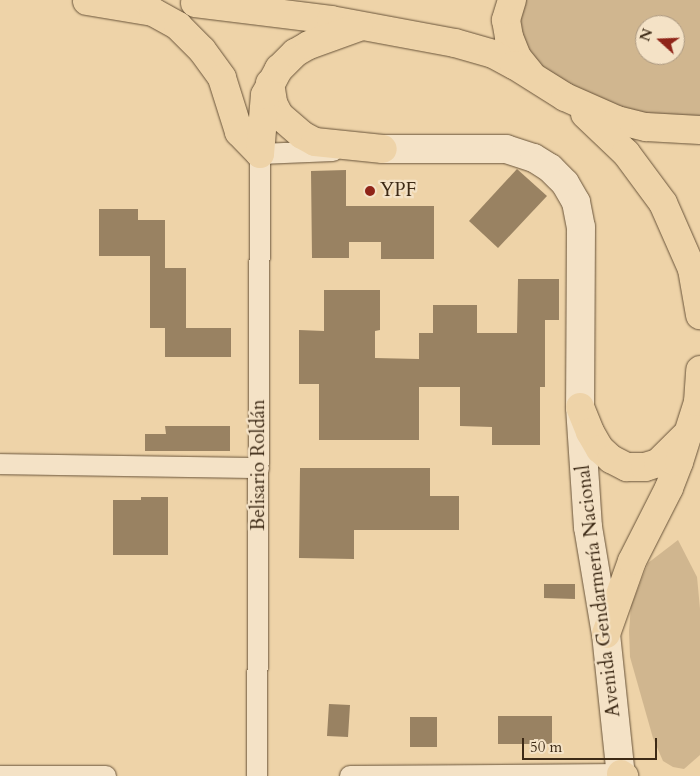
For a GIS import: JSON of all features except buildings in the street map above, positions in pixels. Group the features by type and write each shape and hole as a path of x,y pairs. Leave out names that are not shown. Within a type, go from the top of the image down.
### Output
{"highway":[{"path":"75,0 194,3 271,0"},
{"path":"75,0 153,12 178,26 202,50 222,78 239,132 260,154"},
{"path":"512,0 506,20 509,37 517,57 540,82"},
{"path":"194,3 364,26 455,43 492,54 514,65 565,97 617,120 646,127 700,130"},
{"path":"260,154 262,108 270,83 279,69 295,53 318,41 364,26"},
{"path":"270,83 273,103 279,115 302,135 315,142 383,149"},
{"path":"565,97 601,128 626,153 662,203 692,269 700,315"},
{"path":"606,634 632,561 669,488 690,430 698,402 700,370"},
{"path":"580,407 590,432 600,449 611,459 627,467 645,467 658,463 673,450 690,430"}],"main road":[{"name":"Avenida Gendarmería Nacional","path":"383,149 506,149 542,163 565,183 576,202 581,227 580,407 588,527 606,634 622,775"}],"street":[{"path":"260,154 383,149"},
{"name":"Belisario Roldán","path":"257,776 260,154"},
{"path":"0,464 259,468"},
{"path":"350,776 622,775"},
{"path":"0,776 106,776"}],"shaded area":[{"path":"524,0 700,0 700,119 647,117 597,102 553,77 526,50 519,30"},
{"path":"678,540 697,577 700,609 700,755 684,769 673,767 663,761 653,738 630,657 629,631 631,606 648,563"}],"place":[{"name":"YPF","path":"370,191"}]}
